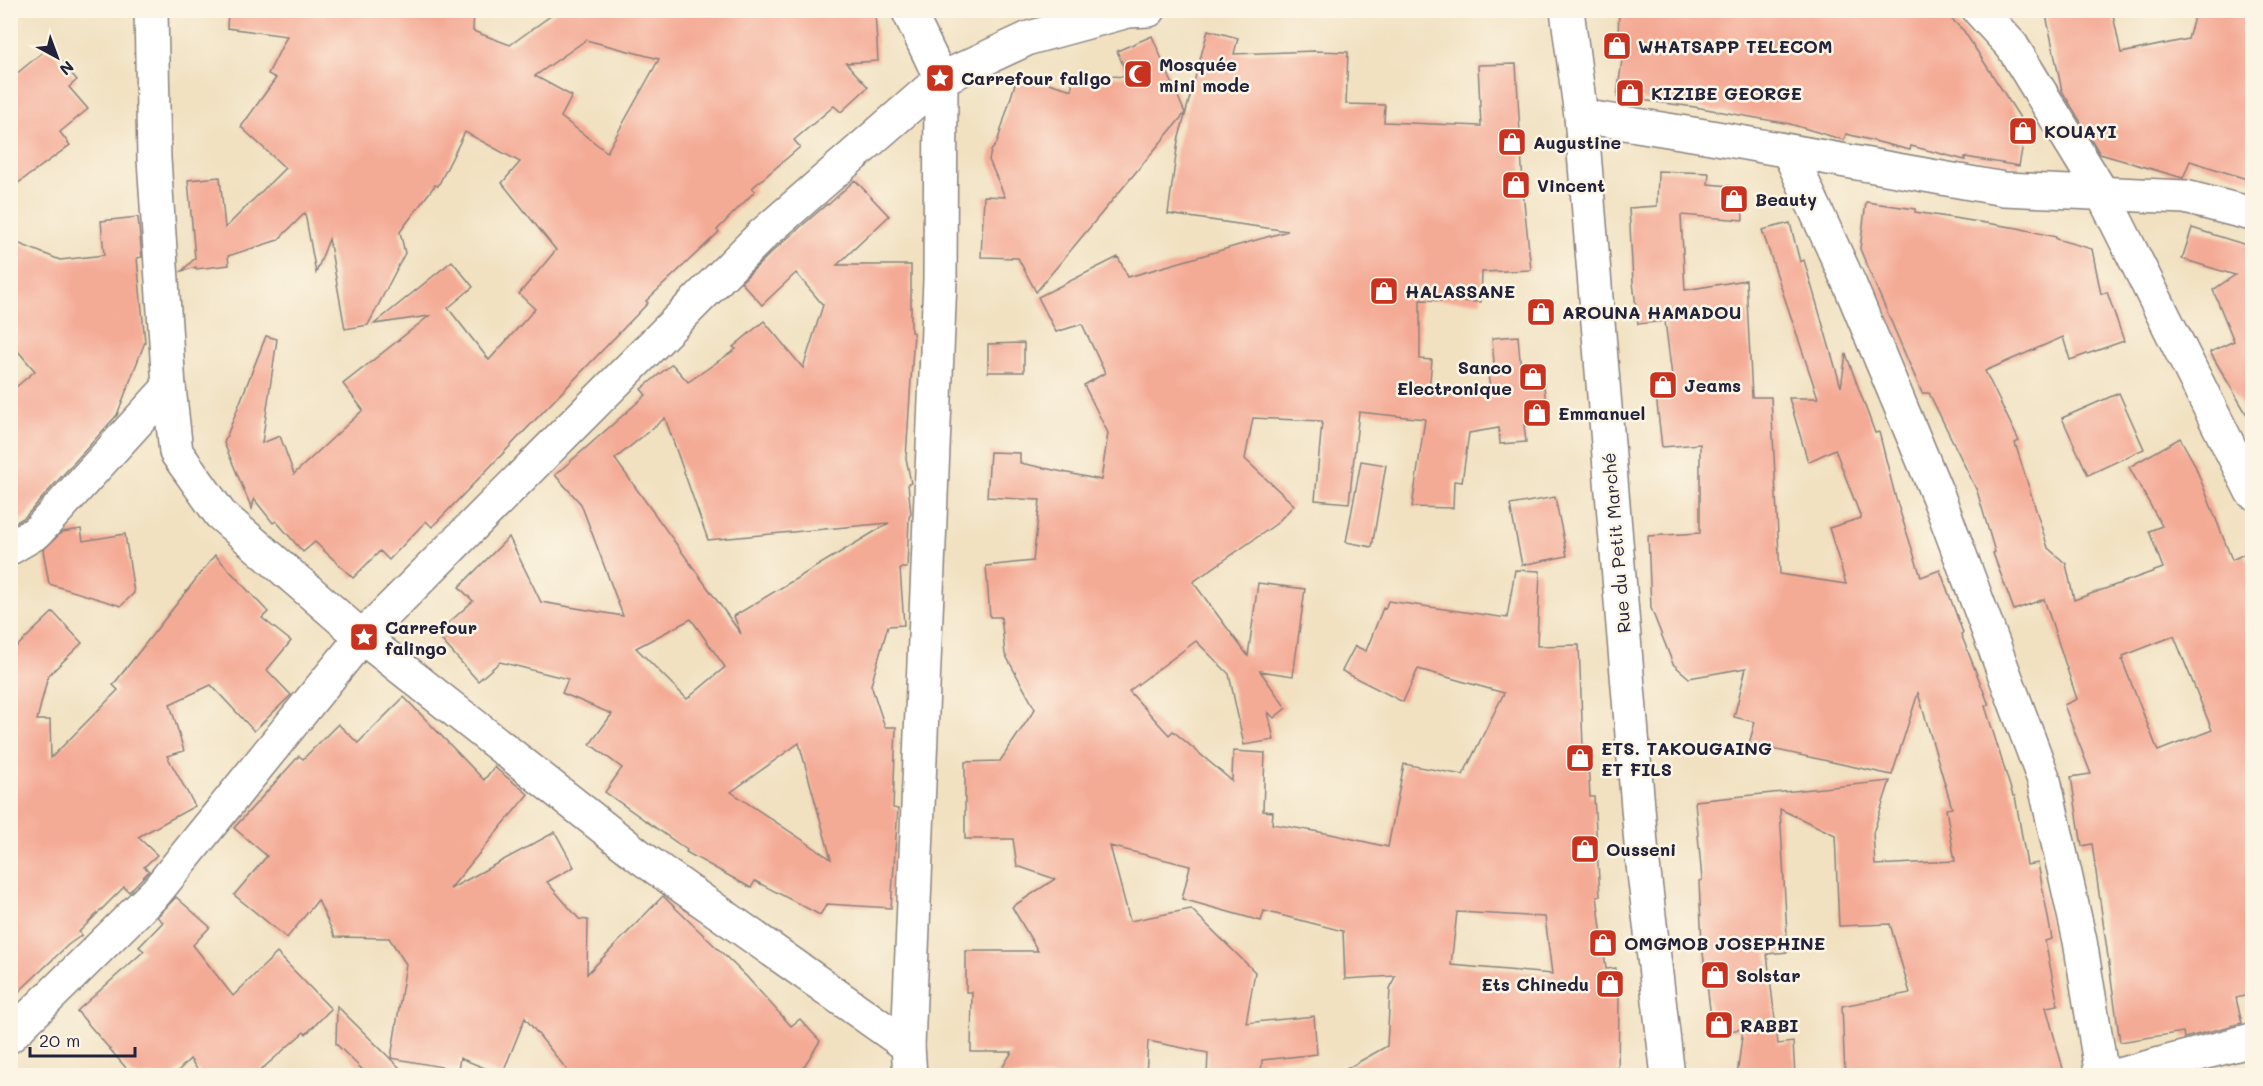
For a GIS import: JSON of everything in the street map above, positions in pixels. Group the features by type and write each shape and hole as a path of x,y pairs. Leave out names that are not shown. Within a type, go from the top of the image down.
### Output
{"street":[{"path":"150,10 154,159 169,387 177,452 220,514 362,637 642,858 909,1061"},
{"path":"908,10 941,79 940,280 909,1061"},
{"path":"10,1036 156,892 362,637 762,235 941,79 1029,38 1128,11 1149,10"},
{"name":"Rue du Petit Marché","path":"1567,10 1581,116 1642,856 1668,1076"},
{"path":"1978,10 2012,46 2102,193 2253,492"},
{"path":"1581,116 2004,189 2185,197 2253,214"},
{"path":"1789,152 1850,285 1938,496 2044,780 2080,941 2102,1076"},
{"path":"10,548 37,532 169,387"},
{"path":"2115,1076 2253,1040"}],"building":[{"path":"228,10 474,10 473,31 510,45 559,10 875,10 878,61 846,63 868,87 841,112 834,106 794,140 800,147 752,188 755,191 717,230 719,232 646,301 648,303 432,527 426,521 389,560 380,551 353,578 315,542 303,552 276,521 273,523 254,499 252,509 224,443 266,336 277,339 262,443 280,436 294,474 363,410 343,384 429,316 374,324 452,261 473,287 448,308 489,360 535,309 519,294 556,250 502,183 520,162 465,132 438,186 435,185 400,232 405,253 368,325 345,329 329,239 316,273 305,213 278,240 228,256 229,265 196,269 196,267 182,271 195,258 188,180 220,177 225,228 285,168 241,127 276,78 268,74 287,36 227,28","holes":["586,40 659,59 607,152 561,117 572,96 535,76"]},
{"path":"1619,10 1942,10 1964,31 2026,127 2019,166 1965,157 1965,160 1911,146 1910,150 1846,134 1844,140 1790,124 1695,107 1617,97 1625,37 1618,37"},
{"path":"2045,10 2112,10 2121,53 2188,39 2196,10 2253,10 2253,181 2190,161 2183,178 2100,154 2062,91"},
{"path":"1208,30 1238,38 1234,54 1348,52 1346,104 1385,105 1384,122 1481,126 1478,65 1516,64 1524,202 1531,270 1482,272 1481,302 1420,300 1420,359 1432,360 1429,390 1490,387 1488,376 1495,375 1492,338 1518,336 1521,372 1542,369 1548,422 1524,425 1526,442 1500,444 1499,428 1469,433 1462,482 1454,481 1453,508 1412,507 1425,419 1359,412 1349,503 1315,500 1322,421 1253,418 1245,459 1294,505 1276,524 1193,582 1248,656 1258,583 1305,589 1293,676 1260,671 1286,708 1274,718 1268,712 1274,740 1244,745 1229,674 1196,641 1129,691 1169,735 1173,731 1232,781 1233,751 1265,753 1263,811 1273,812 1272,824 1388,847 1404,764 1463,775 1504,693 1418,669 1403,702 1342,671 1355,646 1366,651 1388,601 1507,618 1515,570 1540,571 1537,646 1579,645 1583,746 1587,745 1590,797 1594,797 1600,896 1597,896 1606,969 1616,968 1619,999 1618,1076 1334,1076 1387,1046 1390,989 1395,976 1345,979 1343,931 1264,911 1261,921 1182,899 1190,866 1110,846 1130,921 1191,909 1255,972 1246,1023 1314,1016 1317,1054 1262,1060 1261,1076 1207,1076 1208,1053 1148,1041 1146,1076 997,1076 1012,1052 971,1052 972,992 966,992 966,951 1038,951 1012,907 1055,879 1017,866 1013,839 965,839 965,762 1000,761 1035,709 1005,654 1001,617 990,617 986,566 1033,561 1040,500 987,497 990,452 1020,453 1020,463 1101,480 1108,433 1084,385 1105,373 1082,324 1056,332 1038,297 1118,257 1128,277 1288,231 1168,214 1178,141","holes":["1457,912 1545,917 1552,974 1451,965"]},
{"path":"1152,36 1185,113 1036,292 1018,258 981,257 984,196 1005,197 989,160 991,151 997,143 1018,74 1072,90 1072,74 1128,77 1117,51"},
{"path":"49,47 77,80 69,87 88,109 60,132 70,145 10,189 10,79"},
{"path":"1658,171 1709,173 1708,184 1741,187 1743,220 1681,215 1685,290 1746,280 1752,397 1771,397 1780,574 1846,584 1829,528 1861,518 1835,449 1808,462 1789,398 1818,398 1762,230 1790,223 1800,262 1804,260 1841,387 1846,354 1875,433 1879,432 1896,499 1921,577 1940,570 1963,633 1961,634 1989,705 1985,706 2013,796 2015,796 2027,865 2038,863 2052,939 2045,941 2058,1005 2046,1007 2065,1076 1845,1076 1842,1006 1910,993 1890,924 1839,926 1835,835 1780,809 1788,952 1767,954 1778,1044 1793,1042 1795,1076 1737,1076 1743,1029 1713,1033 1702,945 1699,881 1702,880 1695,801 1890,781 1873,833 1875,865 1955,861 1946,809 1952,808 1918,693 1892,775 1749,744 1755,722 1734,717 1746,668 1689,678 1673,664 1651,608 1648,536 1700,533 1700,444 1662,447 1654,378 1672,376 1665,321 1638,324 1629,208 1657,206"},
{"path":"855,180 889,216 837,265 911,265 911,332 914,333 906,458 911,483 908,484 911,514 907,568 900,568 904,625 888,626 871,685 885,727 896,727 893,808 898,809 891,908 827,904 820,915 755,881 751,888 686,852 687,850 605,792 622,768 590,744 612,714 562,693 568,679 500,662 478,681 436,634 473,601 459,587 509,537 541,602 623,616 581,504 555,475 646,395 641,389 672,364 688,382 736,349 733,347 764,321 803,368 823,305 796,273 762,305 741,282 775,249","holes":["665,418 708,540 889,523 734,616 741,634 615,459","691,619 725,667 687,699 636,648","799,743 831,859 731,792"]},
{"path":"1866,202 2018,228 2092,249 2101,294 2107,292 2124,341 2070,360 2063,337 1985,371 2019,441 2015,443 2048,548 2066,564 2074,600 2163,568 2149,531 2162,526 2129,467 2180,438 2194,463 2232,560 2244,554 2253,572 2253,994 2236,998 2242,1023 2184,1038 2183,1032 2120,1042 2092,844 2082,846 2071,777 2091,774 2064,705 2077,699 2044,599 2014,610 1993,553 1995,552 1977,491 1929,393 1922,393 1860,249","holes":["2174,636 2212,730 2158,751 2122,660 2124,660 2123,656"]},
{"path":"138,217 142,257 137,258 145,342 117,415 25,517 10,526 10,392 35,371 10,342 10,240 60,260 104,255 101,221"},
{"path":"2192,228 2253,247 2253,425 2210,352 2234,341 2213,290 2235,275 2182,259"},
{"path":"1024,343 1024,372 988,372 988,344"},
{"path":"2119,393 2144,449 2088,475 2062,418"},
{"path":"1361,461 1386,465 1372,547 1346,542"},
{"path":"1555,497 1567,556 1522,565 1510,505"},
{"path":"81,529 83,541 125,534 134,593 121,606 49,584 43,550 62,532"},
{"path":"215,555 268,612 262,618 291,641 267,670 291,695 254,731 211,685 170,704 184,751 167,756 195,806 138,837 157,855 144,867 149,871 129,892 124,887 79,932 82,935 68,945 10,1000 10,653 53,612 82,643 48,676 37,720 50,720 51,758 118,690 113,685"},
{"path":"404,697 484,780 494,767 528,794 450,889 555,832 574,867 547,882 579,919 588,920 587,974 663,896 746,976 791,1026 800,1019 820,1041 798,1076 572,1076 525,1018 502,1075 460,1058 458,1070 391,1058 406,964 389,938 335,937 318,900 287,938 234,895 267,856 234,828 299,756 303,759 338,724 358,743"},
{"path":"176,897 210,927 193,945 233,996 277,953 331,1009 306,1034 304,1032 254,1076 202,1076 190,1059 173,1076 133,1076 77,1011 144,951 139,947 163,922 157,917"},
{"path":"337,1006 408,1076 369,1076 336,1044"}],"place":[{"name":"WHATSAPP TELECOM","path":"1617,46"},
{"name":"Mosquée mini mode","path":"1138,74"},
{"name":"Carrefour faligo","path":"940,78"},
{"name":"KIZIBE GEORGE","path":"1630,93"},
{"name":"KOUAYI","path":"2023,131"},
{"name":"Augustine","path":"1512,142"},
{"name":"Vincent","path":"1516,185"},
{"name":"Beauty","path":"1734,199"},
{"name":"HALASSANE","path":"1384,291"},
{"name":"AROUNA HAMADOU","path":"1541,312"},
{"name":"Sanco Electronique","path":"1533,377"},
{"name":"Jeams","path":"1663,385"},
{"name":"Emmanuel","path":"1537,413"},
{"name":"Carrefour falingo","path":"364,637"},
{"name":"ETS. TAKOUGAING ET FILS","path":"1580,758"},
{"name":"Ousseni","path":"1585,849"},
{"name":"OMGMOB JOSEPHINE","path":"1603,943"},
{"name":"Solstar","path":"1715,975"},
{"name":"Ets Chinedu","path":"1610,984"},
{"name":"RABBI","path":"1719,1025"}]}
